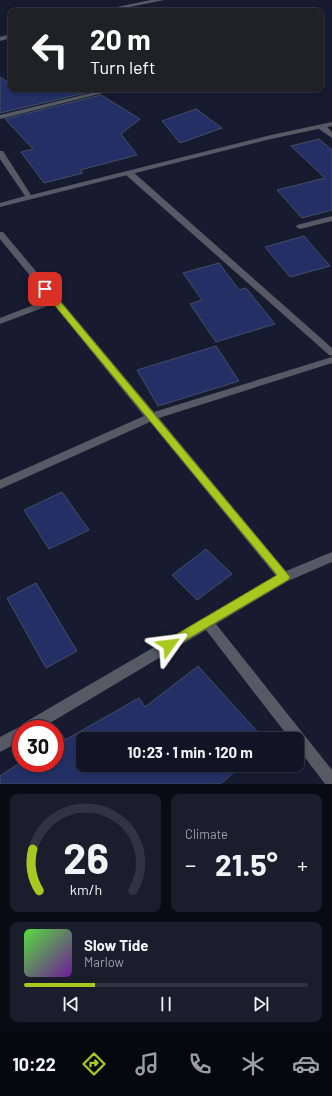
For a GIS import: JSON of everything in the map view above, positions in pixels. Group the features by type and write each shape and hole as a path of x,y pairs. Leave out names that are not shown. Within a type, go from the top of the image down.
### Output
{"street":[{"path":"117,8 161,0"},
{"path":"0,117 104,92"},
{"path":"0,205 271,137 332,124"},
{"path":"322,127 332,136"},
{"path":"0,153 29,197"},
{"path":"129,173 332,353"},
{"path":"300,227 332,218"},
{"path":"0,234 284,577"},
{"path":"0,321 54,300"},
{"path":"0,485 151,417 332,360"},
{"path":"42,720 284,577 332,558"},
{"path":"207,622 332,781"},
{"path":"0,745 12,738"}],"building":[{"path":"0,77 8,82 8,92 90,92 0,113"},
{"path":"101,95 140,119 121,134 137,155 80,170 83,173 44,183 21,152 33,149 5,119"},
{"path":"196,109 222,128 180,143 162,121"},
{"path":"319,139 332,150 332,210 302,218 277,190 325,178 291,146"},
{"path":"304,236 330,266 290,277 265,247"},
{"path":"219,263 239,290 246,288 275,324 216,342 190,304 202,300 183,273"},
{"path":"216,346 239,381 158,406 137,370"},
{"path":"62,492 89,530 49,549 24,510"},
{"path":"206,549 232,574 197,600 172,575"},
{"path":"36,583 77,651 46,668 7,598"},
{"path":"198,666 258,732 79,732 139,698 145,707"},
{"path":"76,734 76,772 235,772 220,784 0,784 0,776 12,768 12,772 64,772 64,738 65,740"}],"route":[{"path":"45,289 284,577 169,645"}]}
